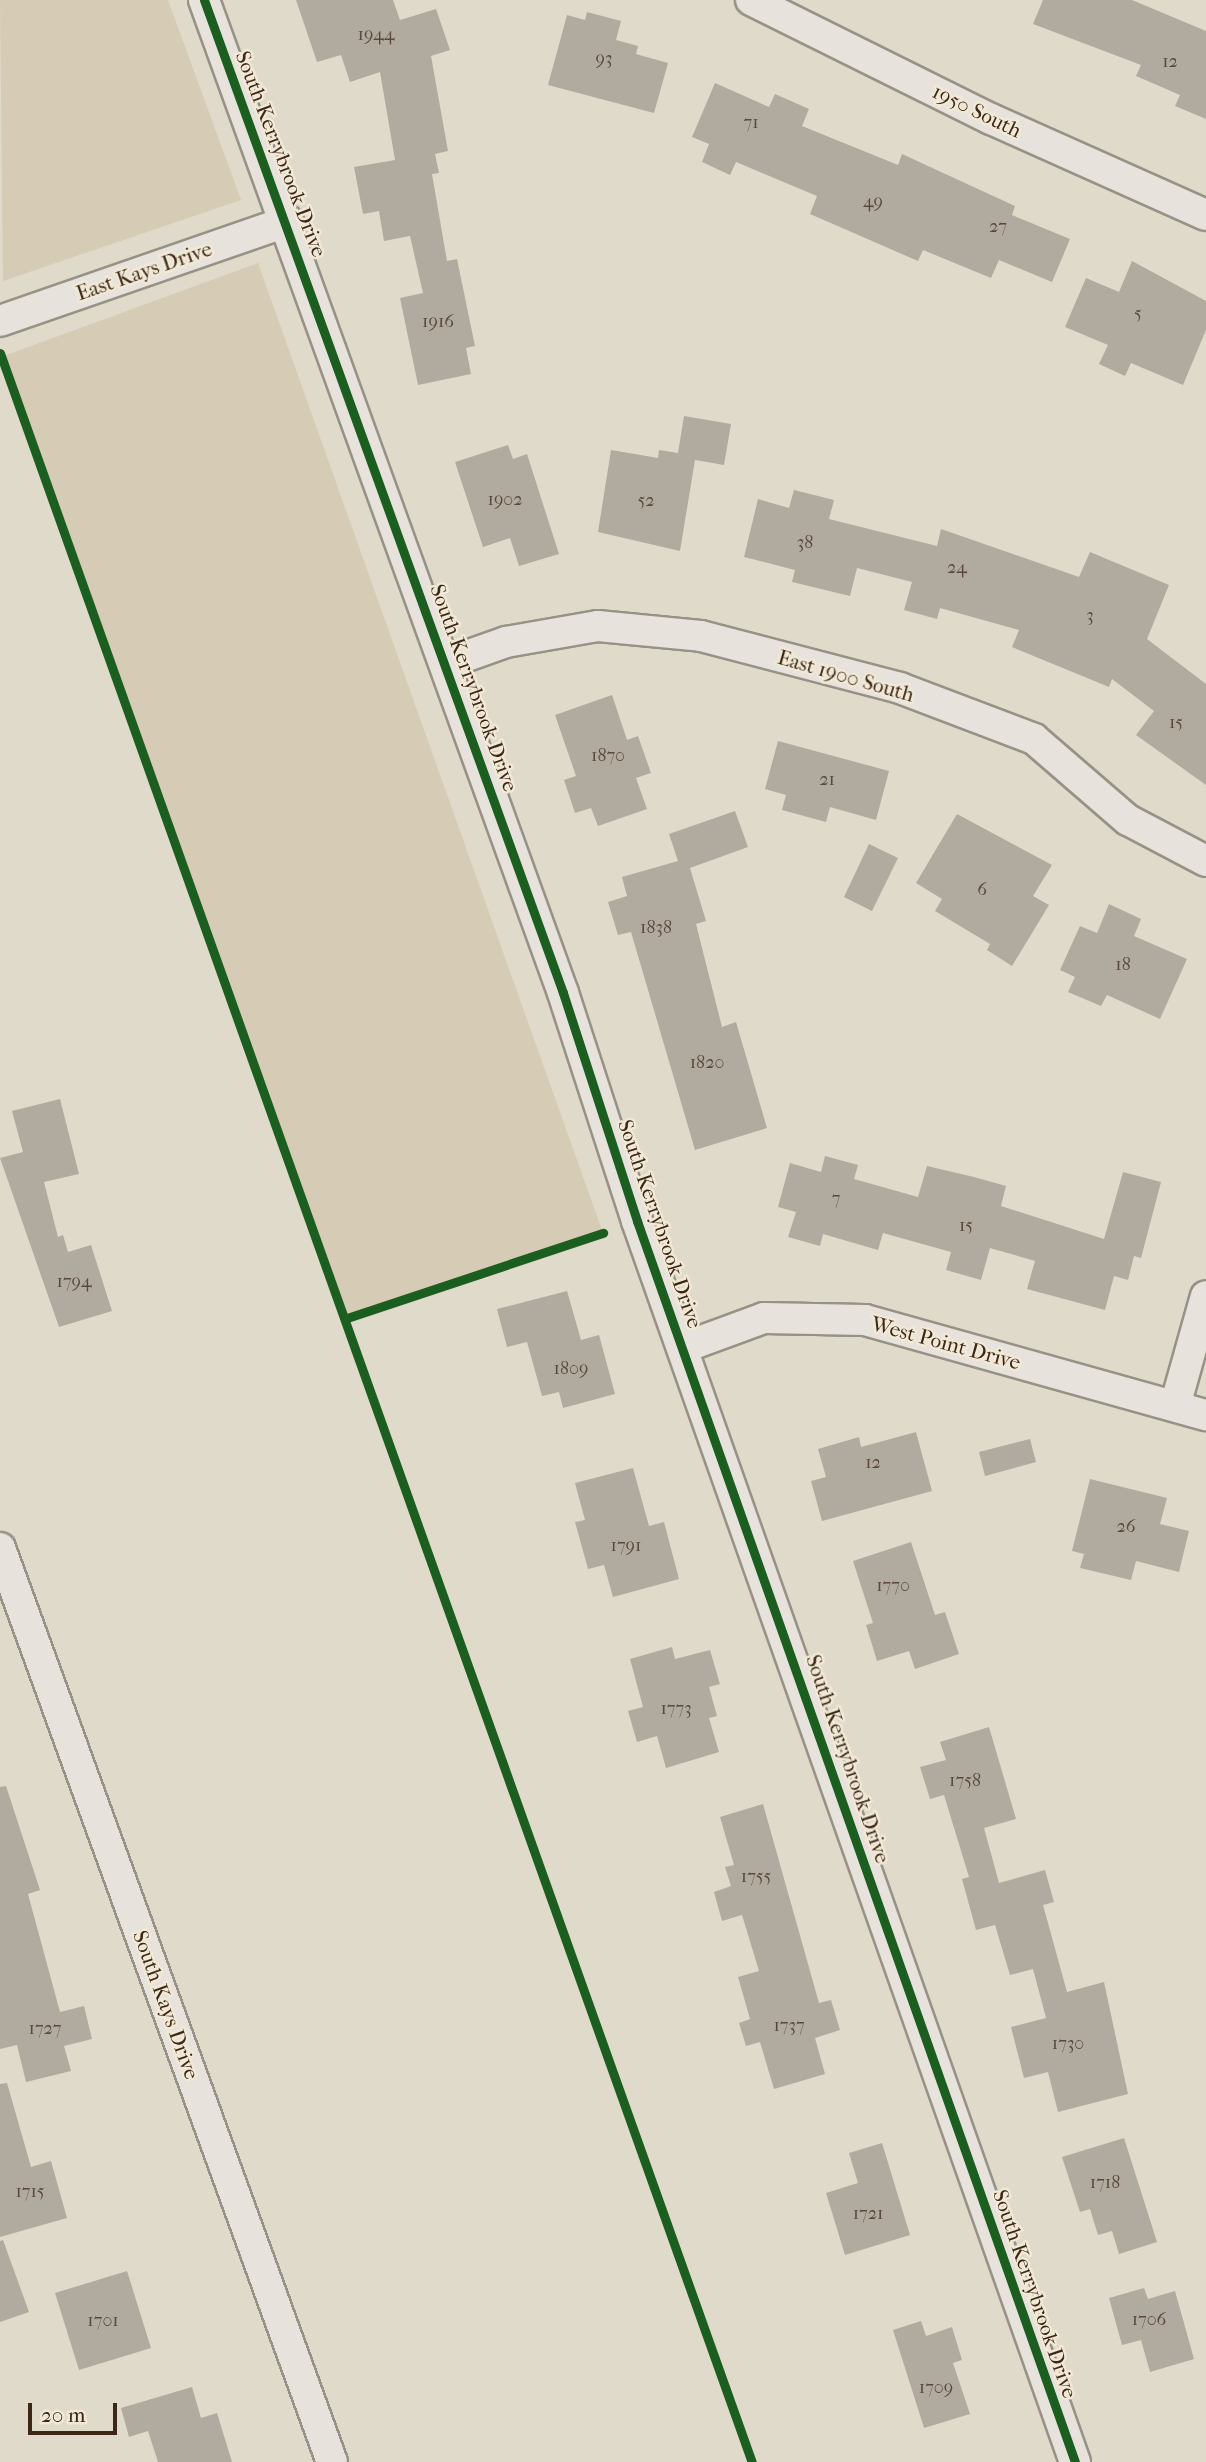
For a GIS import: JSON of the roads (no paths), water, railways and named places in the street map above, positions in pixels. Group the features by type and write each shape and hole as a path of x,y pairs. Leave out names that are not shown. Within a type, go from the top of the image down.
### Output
{"street":[{"name":"South Kerrybrook Drive","path":"204,0 288,220 447,663 1075,2462"},
{"name":"1950 South","path":"751,0 991,119 1206,215"},
{"name":"East Kays Drive","path":"0,321 288,220"},
{"name":"East 1900 South","path":"447,663 506,642 598,626 701,636 900,688 1034,739 1128,820 1206,862"},
{"path":"1175,1406 1206,1296"},
{"name":"West Point Drive","path":"685,1347 764,1318 865,1320 1206,1415"},
{"name":"South Kays Drive","path":"0,1548 332,2462"}]}
